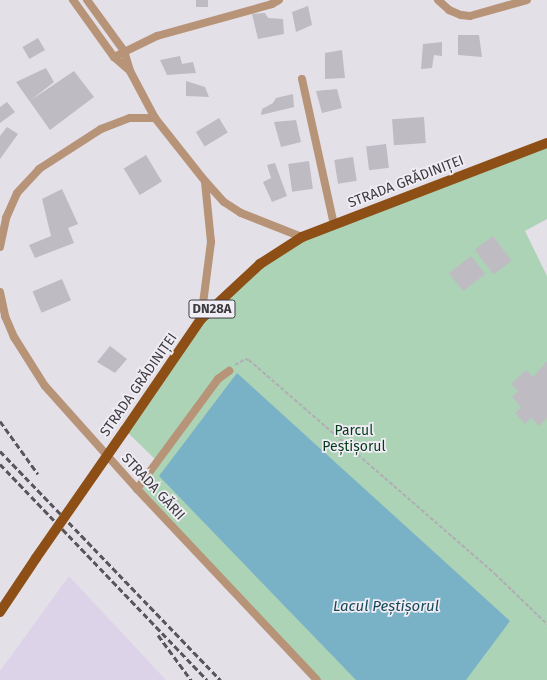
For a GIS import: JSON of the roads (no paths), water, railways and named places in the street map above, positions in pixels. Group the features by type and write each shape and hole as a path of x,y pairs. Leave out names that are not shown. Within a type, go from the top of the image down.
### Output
{"main road":[{"name":"STRADA GRĂDINIȚEI","path":"0,612 202,319 260,264 302,237 547,143"}],"street":[{"path":"73,0 114,57 130,71"},
{"path":"87,0 124,51 130,71 155,118 205,181 224,202 241,213 302,237"},
{"path":"114,57 157,36 272,4 279,0"},
{"path":"438,0 449,10 461,16 470,16 527,0"},
{"path":"302,79 334,225"},
{"path":"0,248 6,218 18,193 38,169 101,129 130,118 155,118"},
{"path":"202,319 211,242 205,181"},
{"name":"STRADA GĂRII","path":"0,292 5,316 26,358 46,386 137,490 317,680"},
{"path":"137,490 218,379 229,370"}],"water":[{"name":"Lacul Peștișorul","path":"237,373 510,621 466,680 356,680 159,476"}],"railway":[{"path":"0,421 38,474"},
{"path":"0,451 220,680"},
{"path":"0,464 207,680"},
{"path":"158,635 191,680"}],"park label":[{"name":"Parcul Peștișorul","path":"354,440"}]}
